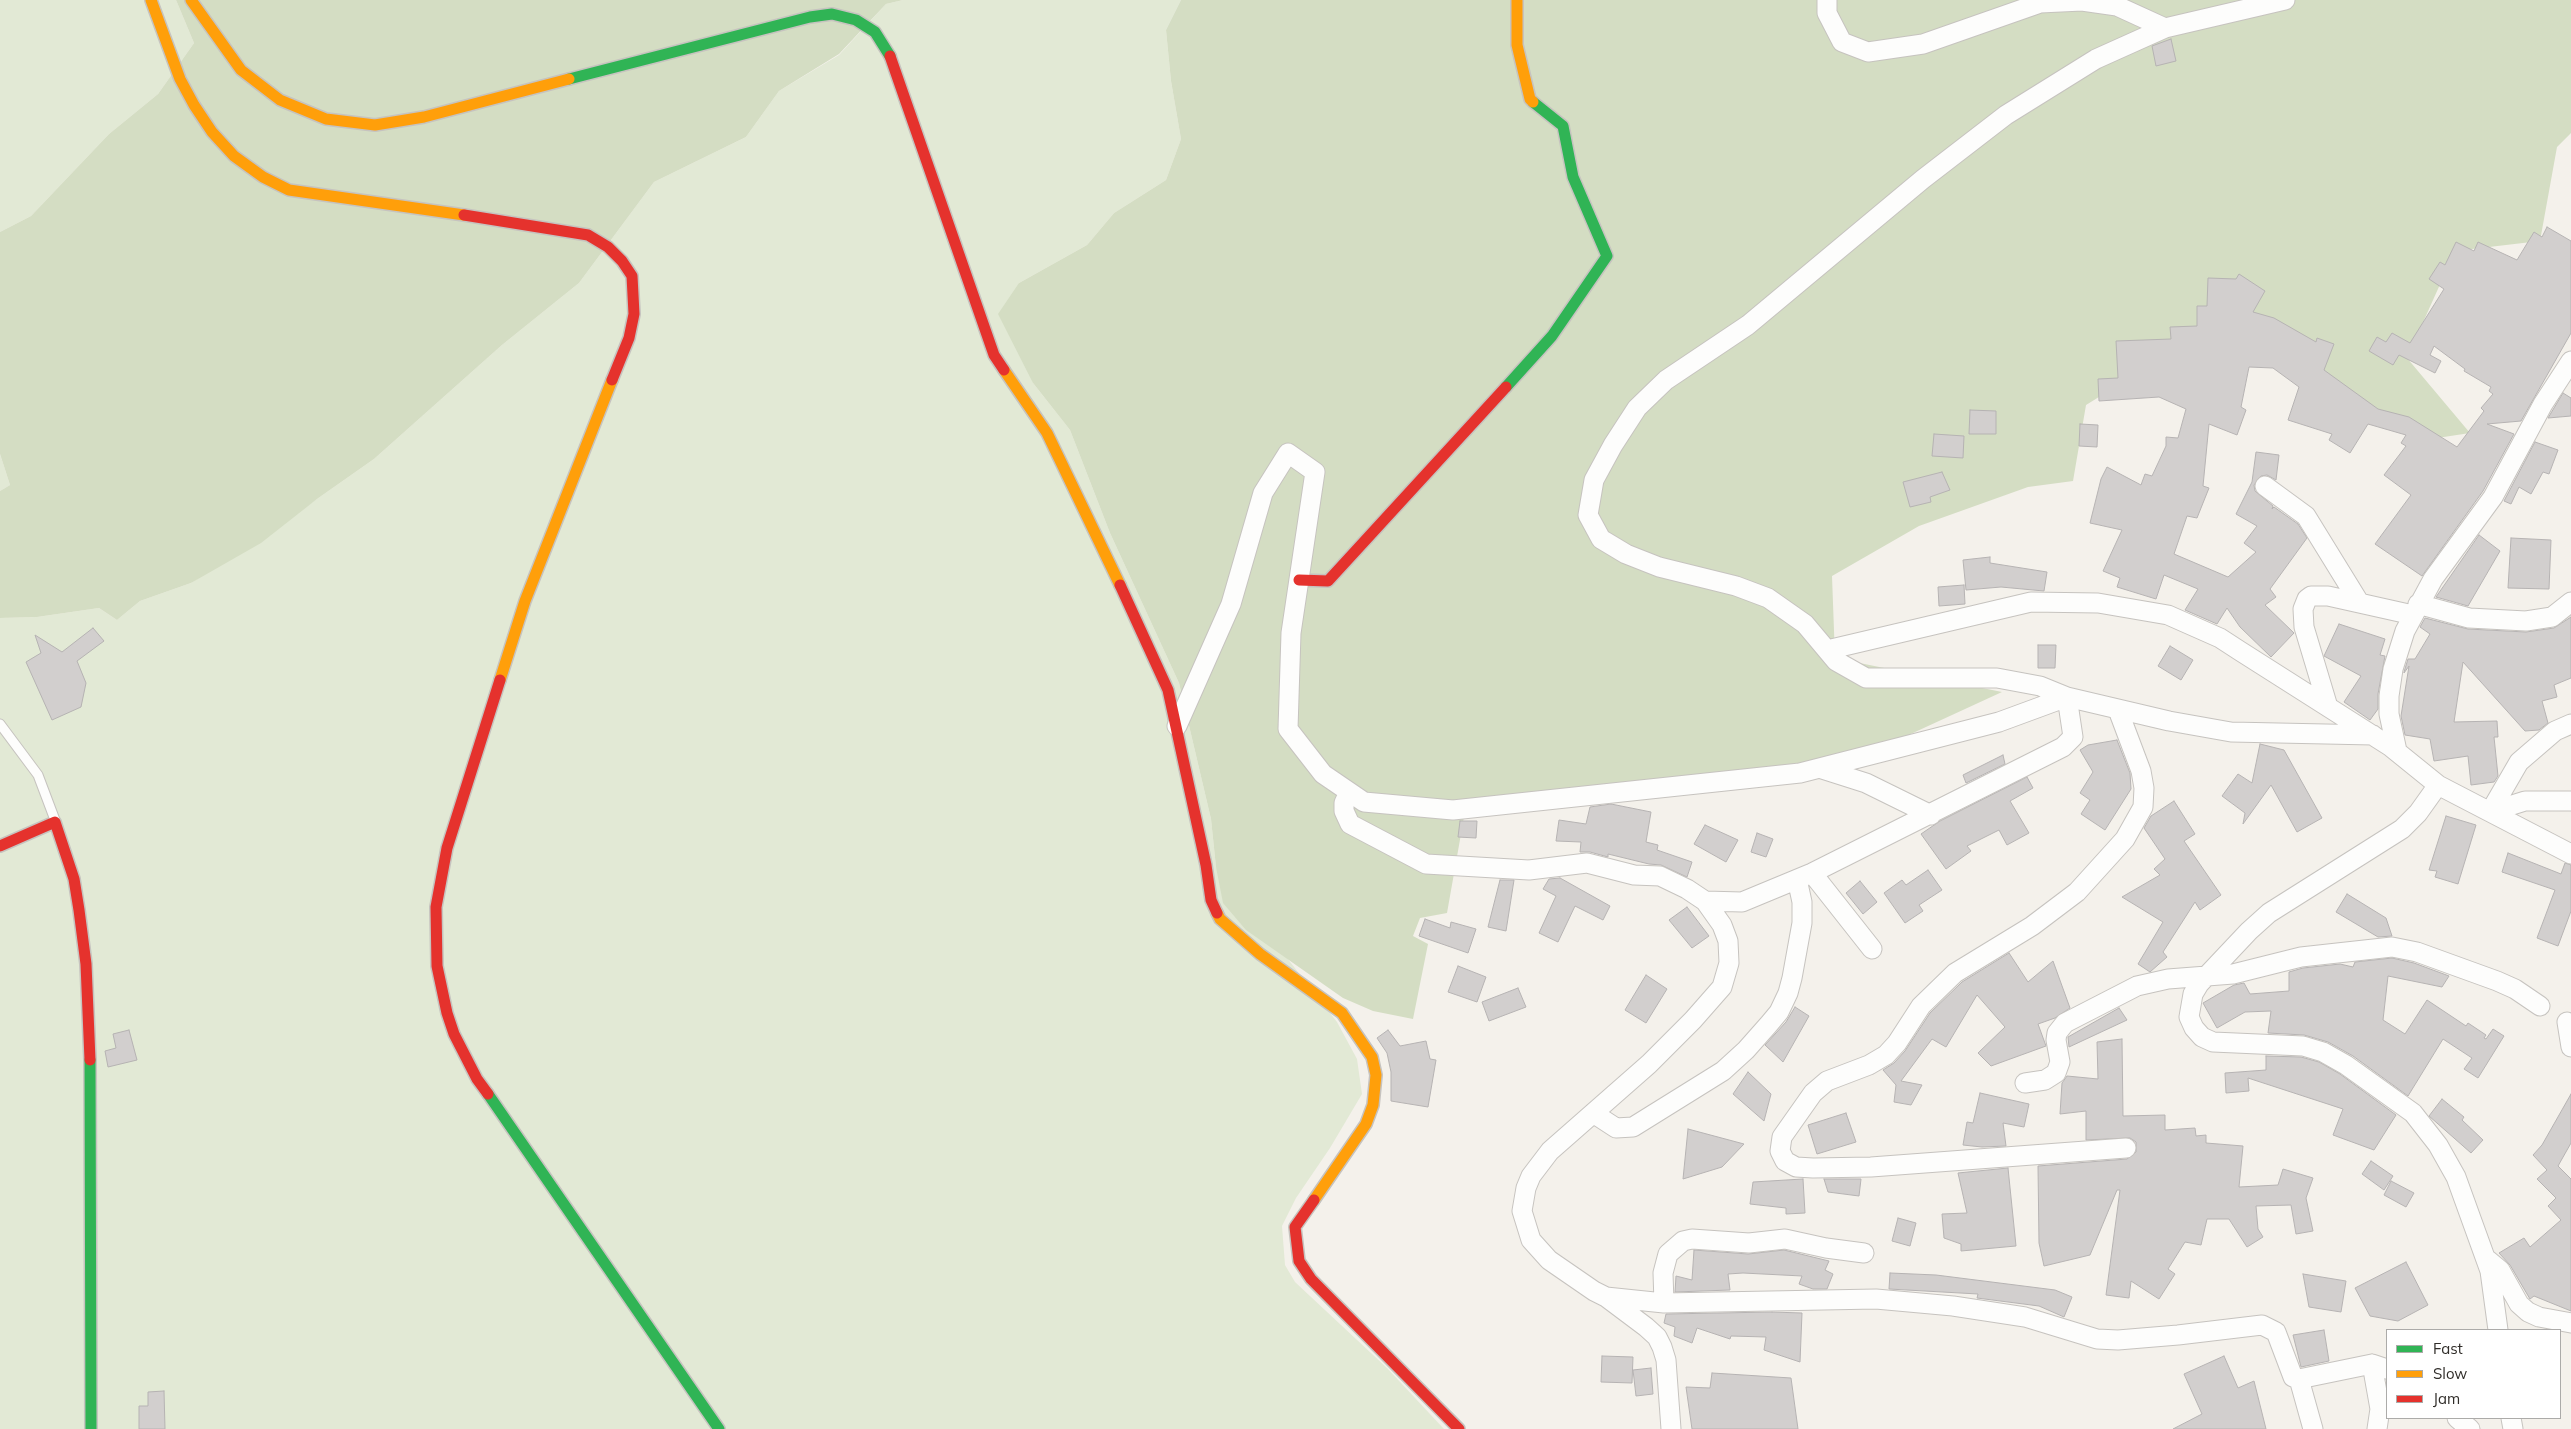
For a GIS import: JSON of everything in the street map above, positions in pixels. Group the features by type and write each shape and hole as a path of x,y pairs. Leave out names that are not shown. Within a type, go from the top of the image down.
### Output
{"street":[{"path":"151,0 180,79 194,105 212,132 234,156 263,177 289,190 318,196 567,230 588,235 608,247 622,261 632,276 634,314 629,338 525,601 447,848 436,907 436,966 449,1020 477,1079 719,1429"},
{"path":"191,0 241,70 280,100 326,119 375,125 424,117 810,17 832,14 856,20 875,32 889,52 994,355 1047,433 1158,664 1168,690 1177,726 1206,865 1211,900 1220,919 1260,954 1342,1013 1372,1057 1376,1075 1373,1105 1366,1124 1295,1227 1299,1262 1311,1279 1459,1429"},
{"path":"1299,580 1328,581 1552,336 1607,256 1573,177 1562,126 1530,99 1517,45 1516,0"},
{"path":"1827,0 1827,13 1842,42 1868,52 1922,44 2040,3 2082,2 2117,6 2166,28"},
{"path":"2285,0 2166,28 2096,59 2006,115 1923,179 1748,325 1666,380 1637,408 1612,445 1594,480 1588,515 1601,539 1626,554 1659,567 1736,586 1768,598 1805,624 1836,661 1866,678 1997,678 2040,686 2067,697 2118,710 2231,732 2373,735"},
{"path":"2397,752 2389,714 2389,696 2393,669 2405,631 2433,579 2493,497 2543,404 2571,362"},
{"path":"1177,726 1231,604 1263,493 1288,454 1315,472 1291,633 1288,729 1323,774 1364,802 1453,810 1800,773 1999,722 2067,697"},
{"path":"2265,486 2306,516 2360,602"},
{"path":"2328,707 2304,627 2303,609 2311,596 2328,596 2469,618 2526,621 2552,617 2571,602"},
{"path":"1827,650 2031,602 2098,603 2144,609 2168,615 2226,642 2373,735 2438,785 2571,854"},
{"path":"1705,901 1742,902 1804,876 1931,815 2063,747 2073,737 2067,697"},
{"path":"2118,710 2141,771 2144,788 2143,807 2126,839 2077,892 2032,926 1955,973 1921,1006 1897,1044 1886,1055 1869,1065 1827,1081 1813,1093 1790,1123 1782,1137 1780,1151 1785,1160 1796,1166 1813,1168 1871,1167 2126,1148"},
{"path":"2490,812 2519,762 2555,731 2571,724"},
{"path":"1821,768 1866,783 1931,815"},
{"path":"2438,785 2418,813 2402,829 2269,913 2236,943 2193,994 2189,1017 2194,1028 2202,1037 2213,1042 2303,1046 2323,1052 2346,1065 2413,1113 2438,1145 2456,1177 2490,1271 2498,1329"},
{"path":"1349,792 1344,803 1344,811 1350,824 1426,864 1529,870 1587,863 1634,875 1660,876 1687,889 1705,901 1717,916 1728,941 1728,970 1722,987 1693,1020 1649,1064 1550,1151 1531,1176 1522,1211 1531,1240 1548,1260 1606,1298 1657,1337 1662,1347 1668,1377 1671,1429"},
{"path":"2490,812 2525,801 2571,801"},
{"path":"0,846 55,822 74,878 86,964 89,1007 91,1429"},
{"path":"1804,876 1872,949"},
{"path":"1593,1113 1616,1128 1632,1127 1723,1071 1746,1050 1779,1012 1788,993 1802,923 1804,876"},
{"path":"2025,1083 2044,1080 2056,1073 2060,1062 2056,1040 2057,1033 2065,1023 2137,986 2168,979 2233,974 2301,957 2392,947 2417,952 2496,981 2514,989 2540,1006"},
{"path":"2571,1024 2567,1022 2571,1047"},
{"path":"1664,1304 1663,1273 1668,1254 1683,1242 1692,1239 1749,1243 1785,1239 1826,1248 1864,1253"},
{"path":"2485,1258 2500,1270 2519,1304 2528,1312 2539,1317 2571,1323"},
{"path":"1606,1298 1664,1304 1876,1299 1988,1310 2025,1317 2078,1335 2118,1340 2262,1325 2276,1332 2293,1378 2299,1379 2379,1366 2380,1409 2377,1429"},
{"path":"2299,1379 2312,1429"},
{"path":"2458,1419 2470,1429"}],"lane":[{"path":"0,724 38,775 55,822"}],"green space":[{"path":"0,0 176,0 194,43 158,94 109,134 31,216 0,232"},
{"path":"176,0 903,0 886,4 839,54 779,91 746,137 654,182 579,283 502,345 374,459 317,499 261,543 191,583 140,601 117,620 99,608 37,617 0,618 0,491 10,485 0,454 0,232 31,216 109,134 158,94 194,43"},
{"path":"903,0 1181,0 1166,30 1171,81 1181,139 1166,180 1114,213 1087,245 1019,283 1033,383 1070,430 1110,533 1179,683 1211,819 1216,867 1337,1022 1357,1059 1362,1094 1330,1148 1296,1198 1282,1226 1285,1265 1295,1282 1387,1368 1444,1429 0,1429 0,618 37,617 99,608 117,620 140,601 191,583 317,499 374,459 502,345 579,283 654,182 746,137 779,91 839,55 886,4"},
{"path":"1181,0 2571,0 2571,133 2557,147 2540,241 2455,251 2407,358 2470,433 2424,440 2288,370 2201,334 2086,405 2073,481 2028,487 1919,526 1832,576 1835,658 2002,692 1889,744 1746,779 1464,817 1447,913 1420,918 1413,936 1428,944 1413,1019 1373,1011 1343,998 1246,930 1223,903 1216,867 1211,819 1179,683 1110,533 1070,430 1033,383 998,314 1019,283 1087,245 1114,213 1166,180 1181,139 1171,81 1166,30"},
{"path":"0,454 10,485 0,491"}],"building":[{"path":"2171,39 2176,61 2156,66 2152,46"},
{"path":"2547,227 2571,241 2571,333 2521,421 2487,424 2514,434 2483,491 2422,576 2375,544 2411,495 2384,475 2406,446 2401,443 2406,435 2368,424 2350,453 2329,440 2332,434 2288,420 2299,387 2273,368 2249,367 2241,407 2246,410 2237,435 2209,424 2203,486 2209,488 2197,518 2187,516 2174,554 2228,577 2256,552 2244,543 2257,526 2236,514 2252,482 2256,452 2279,455 2276,480 2267,475 2261,476 2254,485 2255,491 2273,506 2272,509 2274,507 2298,524 2307,538 2270,589 2276,597 2265,605 2294,633 2271,657 2240,627 2227,608 2217,624 2185,610 2198,589 2164,575 2156,599 2117,587 2120,578 2103,571 2122,530 2090,523 2101,479 2107,467 2141,485 2145,474 2152,476 2166,446 2166,437 2178,438 2186,409 2159,397 2099,401 2098,379 2118,378 2116,341 2171,339 2170,327 2197,326 2197,306 2207,306 2208,278 2236,279 2239,274 2265,291 2253,312 2274,318 2316,342 2317,338 2334,344 2324,370 2378,409 2409,417 2457,447 2484,411 2481,408 2493,394 2489,391 2491,387 2464,371 2465,369 2434,346 2430,355 2441,361 2435,373 2399,355 2393,365 2369,351 2377,337 2386,342 2392,333 2410,343 2444,289 2429,279 2440,262 2445,265 2456,242 2474,251 2478,242 2517,260 2534,232 2542,237"},
{"path":"2563,393 2571,398 2571,416 2548,418"},
{"path":"1970,410 1996,411 1996,434 1969,434"},
{"path":"2080,424 2098,425 2097,447 2079,446"},
{"path":"1934,434 1964,436 1963,458 1932,456"},
{"path":"2535,442 2558,450 2549,474 2543,472 2531,494 2519,487 2511,504 2504,501"},
{"path":"1942,472 1950,490 1930,497 1931,502 1910,507 1903,482"},
{"path":"2479,535 2500,551 2468,606 2436,597"},
{"path":"2511,538 2551,540 2549,589 2508,588"},
{"path":"1990,557 1990,563 2047,572 2044,591 2001,587 1966,590 1963,560"},
{"path":"1964,585 1965,604 1939,606 1938,587"},
{"path":"2571,617 2571,678 2554,685 2557,697 2542,701 2548,723 2539,730 2525,731 2463,662 2454,722 2497,721 2498,737 2494,737 2498,776 2494,782 2471,785 2468,756 2434,761 2430,739 2405,735 2401,716 2409,666 2404,672 2408,659 2415,659 2430,634 2420,627 2425,618 2468,629 2526,632 2554,628"},
{"path":"2339,624 2385,639 2380,655 2385,656 2378,694 2378,709 2370,720 2344,702 2361,676 2324,656"},
{"path":"93,628 104,641 77,661 86,683 81,707 52,720 26,662 41,653 35,635 62,652"},
{"path":"2038,645 2056,645 2055,668 2038,668"},
{"path":"2170,646 2193,660 2181,680 2158,666"},
{"path":"2117,740 2130,773 2131,789 2105,830 2081,814 2090,800 2080,793 2093,772 2080,750 2088,745"},
{"path":"2260,744 2284,750 2322,818 2297,832 2271,785 2243,824 2245,813 2222,796 2238,774 2252,783"},
{"path":"2003,755 2005,764 1966,783 1963,775"},
{"path":"2027,777 2033,788 2010,801 2029,833 2007,845 1999,830 1967,846 1971,851 1946,869 1921,834 1940,821"},
{"path":"2174,801 2195,834 2184,841 2221,895 2200,910 2195,902 2163,952 2167,957 2150,972 2138,964 2163,922 2122,897 2160,875 2154,869 2165,859 2144,828 2151,816"},
{"path":"1611,804 1651,812 1646,842 1658,845 1657,850 1692,862 1687,877 1661,865 1608,854 1608,857 1590,852 1580,852 1581,842 1556,841 1559,820 1586,824 1590,807"},
{"path":"2446,816 2476,825 2458,884 2435,877 2437,871 2429,870"},
{"path":"1460,821 1477,821 1476,838 1458,837"},
{"path":"1705,825 1738,840 1726,862 1694,844"},
{"path":"1757,833 1773,839 1766,857 1751,852"},
{"path":"2508,853 2561,874 2565,863 2571,865 2571,911 2558,946 2537,938 2555,890 2502,872"},
{"path":"1928,870 1942,890 1919,905 1923,911 1905,923 1884,893 1902,880 1906,885"},
{"path":"1560,878 1610,906 1603,920 1575,906 1558,942 1539,933 1556,896 1543,889 1549,879"},
{"path":"1500,880 1514,880 1506,931 1488,927"},
{"path":"1860,881 1877,902 1863,914 1846,893"},
{"path":"2347,894 2386,918 2392,936 2378,937 2336,912"},
{"path":"1687,907 1709,936 1692,948 1669,920"},
{"path":"1425,919 1450,928 1451,922 1476,929 1468,953 1419,936"},
{"path":"2009,953 2028,982 2053,961 2070,1008 2055,1018 2038,1024 2046,1046 1991,1066 1978,1053 2005,1027 1977,995 1946,1047 1932,1039 1901,1081 1922,1085 1911,1105 1894,1102 1896,1085 1883,1070 1894,1063 1905,1051 1930,1013 1962,982"},
{"path":"2392,958 2414,963 2449,976 2442,987 2388,976 2383,1020 2405,1034 2427,1000 2466,1026 2468,1023 2486,1035 2484,1038 2486,1039 2493,1029 2504,1036 2478,1078 2464,1069 2472,1058 2443,1039 2408,1096 2353,1056 2328,1042 2304,1035 2268,1033 2271,1011 2245,1012 2217,1028 2203,1003 2234,985 2244,983 2250,994 2289,991 2289,972 2303,968 2340,964 2353,967 2355,962"},
{"path":"1458,966 1486,977 1477,1002 1448,992"},
{"path":"1646,975 1667,989 1646,1023 1625,1010"},
{"path":"1518,988 1526,1007 1489,1021 1482,1002"},
{"path":"1795,1007 1809,1016 1783,1062 1765,1045 1786,1022"},
{"path":"2119,1008 2127,1020 2069,1047 2068,1037"},
{"path":"129,1030 137,1060 108,1067 105,1051 116,1048 113,1034"},
{"path":"1388,1030 1400,1046 1426,1041 1430,1059 1436,1060 1428,1107 1391,1101 1391,1072 1387,1053 1377,1038"},
{"path":"2122,1039 2123,1116 2165,1115 2165,1130 2195,1128 2196,1136 2206,1135 2206,1143 2243,1146 2239,1187 2278,1185 2283,1169 2313,1178 2306,1198 2313,1231 2296,1234 2291,1205 2256,1206 2258,1229 2263,1237 2247,1247 2229,1219 2207,1219 2201,1245 2185,1242 2168,1269 2175,1274 2159,1299 2131,1281 2129,1298 2106,1295 2120,1190 2117,1190 2090,1255 2044,1266 2039,1243 2038,1166 2127,1159 2136,1152 2136,1142 2130,1138 2086,1140 2086,1111 2060,1114 2062,1083 2067,1076 2098,1079 2097,1042"},
{"path":"2266,1056 2301,1057 2319,1062 2340,1074 2396,1115 2374,1150 2333,1135 2343,1109 2248,1078 2249,1091 2226,1093 2225,1073 2266,1070"},
{"path":"1748,1072 1771,1094 1764,1121 1733,1094"},
{"path":"1980,1093 2029,1104 2024,1127 2003,1123 2006,1146 1982,1147 1963,1145 1967,1122 1973,1123"},
{"path":"2571,1094 2571,1143 2558,1166 2571,1179 2571,1311 2534,1296 2530,1299 2510,1265 2499,1253 2524,1238 2530,1247 2561,1220 2548,1206 2556,1198 2537,1179 2547,1170 2533,1155 2542,1145"},
{"path":"2442,1099 2464,1117 2462,1120 2483,1140 2471,1153 2429,1116"},
{"path":"1846,1113 1856,1142 1817,1154 1808,1125"},
{"path":"1688,1129 1744,1144 1722,1167 1683,1179"},
{"path":"2371,1161 2393,1176 2384,1190 2362,1174"},
{"path":"2008,1168 2016,1246 1961,1251 1961,1244 1944,1238 1942,1214 1967,1213 1958,1173"},
{"path":"1803,1179 1805,1213 1786,1214 1786,1208 1750,1204 1753,1182"},
{"path":"1824,1179 1861,1179 1859,1196 1828,1192"},
{"path":"2391,1181 2414,1193 2406,1207 2384,1195"},
{"path":"1898,1218 1916,1223 1910,1246 1892,1241"},
{"path":"1694,1250 1748,1254 1784,1250 1829,1261 1825,1270 1833,1274 1827,1289 1813,1289 1799,1284 1802,1276 1743,1273 1728,1274 1730,1290 1675,1292 1676,1276 1692,1280"},
{"path":"2406,1262 2428,1305 2398,1321 2370,1316 2355,1288"},
{"path":"1890,1273 1936,1275 2055,1290 2072,1297 2064,1317 2039,1306 1977,1298 1978,1294 1889,1289"},
{"path":"2303,1274 2346,1281 2341,1312 2309,1307"},
{"path":"1802,1313 1800,1362 1764,1350 1766,1337 1731,1336 1730,1339 1697,1328 1692,1343 1674,1336 1675,1327 1664,1323 1666,1314"},
{"path":"2324,1330 2329,1361 2301,1367 2293,1335"},
{"path":"1602,1356 1633,1357 1632,1383 1601,1382"},
{"path":"2224,1356 2238,1388 2254,1381 2266,1429 2173,1429 2202,1414 2184,1374"},
{"path":"1651,1368 1653,1394 1636,1396 1633,1370"},
{"path":"1712,1373 1791,1378 1798,1429 1692,1429 1686,1387 1710,1388"},
{"path":"164,1391 165,1429 139,1429 139,1406 148,1406 148,1392"}],"traffic: fast":[{"path":"569,79 810,17 832,14 856,20 875,32 890,56"},
{"path":"1506,387 1552,336 1607,256 1573,177 1563,126 1533,102"},
{"path":"90,1060 91,1429"},
{"path":"488,1094 719,1429"}],"traffic: slow":[{"path":"151,0 180,79 194,105 212,132 234,156 263,177 289,190 464,215"},
{"path":"191,0 241,70 280,100 326,119 375,125 424,117 569,79"},
{"path":"1517,0 1517,45 1530,99 1533,102"},
{"path":"1004,370 1047,433 1120,585"},
{"path":"500,680 525,601 612,380"},
{"path":"1217,913 1220,919 1260,954 1342,1013 1372,1057 1376,1075 1373,1105 1366,1124 1314,1200"}],"traffic: jam":[{"path":"890,56 994,355 1004,370"},
{"path":"464,215 588,235 608,247 622,261 632,276 634,314 629,338 612,380"},
{"path":"1299,580 1328,581 1506,387"},
{"path":"1120,585 1168,690 1206,865 1211,900 1217,913"},
{"path":"488,1094 477,1079 454,1034 447,1013 437,966 436,907 447,848 500,680"},
{"path":"0,846 55,822 74,879 79,910 86,964 90,1060"},
{"path":"1314,1200 1295,1227 1299,1261 1311,1279 1459,1429"}]}
